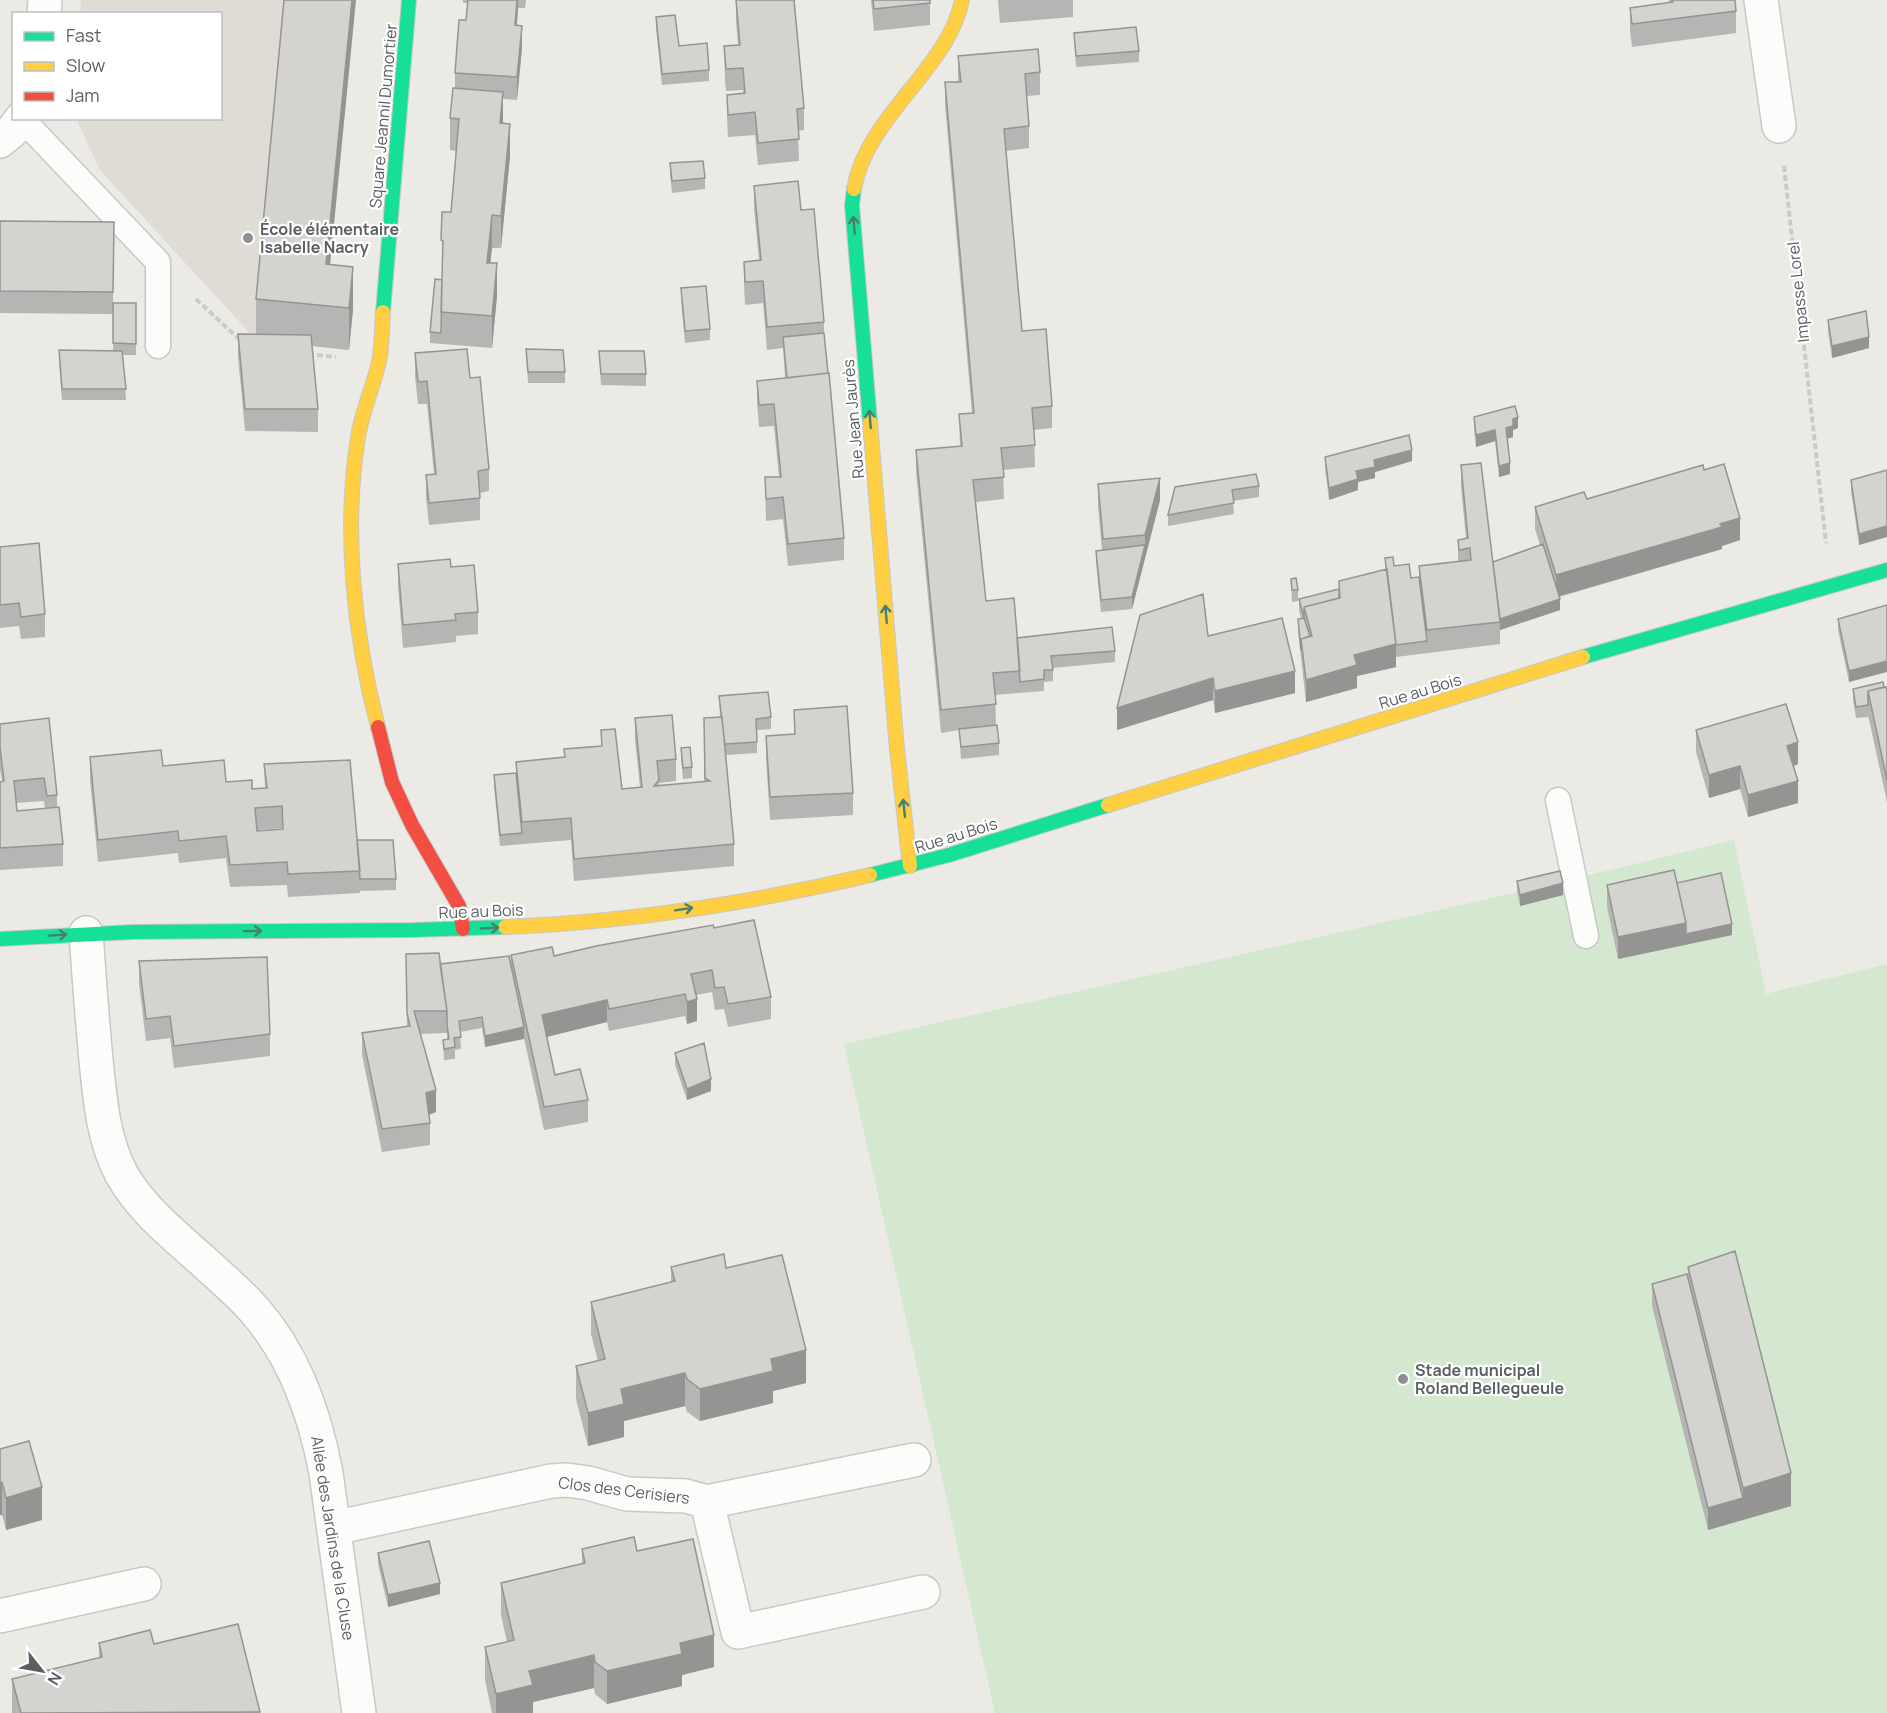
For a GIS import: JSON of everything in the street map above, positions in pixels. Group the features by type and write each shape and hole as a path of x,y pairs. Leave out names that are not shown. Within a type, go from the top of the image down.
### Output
{"main road":[{"name":"Square Jeannil Dumortier","path":"409,0 379,361 358,435 351,500 352,561 360,637 371,702 392,782 412,825 453,892 459,906 463,929"},
{"name":"Rue Jean Jaurès","path":"910,866 897,749 852,205 855,181 865,156 946,41 957,22 962,0"},
{"name":"Rue au Bois","path":"0,939 86,933 463,929 572,923 669,912 811,888 910,866 1558,664 1887,570"}],"street":[{"path":"1761,0 1779,126"},
{"path":"0,141 14,130 21,120"},
{"name":"Allée des Jardins de la Cluse","path":"86,933 99,1090 111,1150 123,1176 150,1212 256,1312 287,1357 300,1382 319,1437 359,1713"},
{"name":"Clos des Cerisiers","path":"334,1528 551,1481 567,1480 627,1494 686,1497 707,1502 914,1460"},
{"path":"707,1502 738,1632 923,1592"},
{"path":"0,1616 144,1584"}],"lane":[{"path":"23,120 158,262 158,346"},
{"path":"1558,800 1586,936"}],"path":[{"name":"Impasse Lorel","path":"1779,126 1831,585"},
{"path":"158,262 248,349"},
{"path":"308,354 379,361"}],"shaded area":[{"name":"École élémentaire Isabelle Nacry","path":"81,0 356,0 326,305 353,309 349,350 256,340 100,170 78,123 78,120 222,120 222,12 80,12"}],"green space":[{"name":"Stade municipal Roland Bellegueule","path":"1734,840 1766,994 1887,964 1887,1713 995,1713 844,1044 1531,889"}],"building":[{"path":"284,0 352,0 326,264 353,267 349,308 256,299"},
{"path":"468,0 517,0 515,25 522,26 517,77 455,73 459,20 466,20"},
{"path":"736,0 794,0 804,108 797,109 799,139 758,143 755,112 728,115 727,95 745,93 743,68 726,69 724,46 740,45"},
{"path":"873,0 930,0 930,3 874,9"},
{"path":"1672,0 1735,0 1736,11 1632,24 1630,8 1673,2"},
{"path":"675,15 679,46 707,43 709,70 662,74 656,17"},
{"path":"1136,27 1139,51 1076,56 1074,33"},
{"path":"1038,49 1040,72 1025,74 1029,126 1004,129 1022,331 1046,329 1052,406 1032,408 1035,445 1001,448 1004,477 973,480 986,601 1014,598 1020,671 993,673 996,704 941,710 916,450 962,446 959,414 974,413 945,82 961,82 958,56"},
{"path":"453,88 503,92 500,123 510,124 501,216 492,215 487,263 497,263 492,316 441,312 442,212 451,212 459,119 450,118"},
{"path":"703,161 705,178 672,181 670,163"},
{"path":"798,181 801,210 814,209 824,322 767,327 763,281 745,282 744,262 761,260 754,186"},
{"path":"0,221 114,222 113,292 0,291"},
{"path":"435,279 442,280 441,333 430,332"},
{"path":"706,286 710,329 685,331 681,288"},
{"path":"113,303 136,303 136,344 113,343"},
{"path":"1866,311 1869,337 1832,346 1828,320"},
{"path":"824,333 828,373 787,378 783,337"},
{"path":"238,334 311,335 318,409 245,409"},
{"path":"467,349 470,378 480,377 489,469 478,471 480,498 429,503 426,475 436,474 427,381 418,382 415,353"},
{"path":"526,349 563,350 565,372 528,372"},
{"path":"59,350 122,351 126,389 62,389"},
{"path":"599,351 644,351 646,374 601,374"},
{"path":"829,373 844,538 788,544 783,497 766,499 765,477 781,477 774,404 759,405 757,381"},
{"path":"1515,406 1518,417 1513,419 1513,426 1506,428 1510,463 1499,466 1495,430 1476,435 1474,417"},
{"path":"1409,435 1412,450 1374,460 1375,467 1356,471 1358,479 1329,488 1325,457"},
{"path":"1481,463 1500,622 1427,630 1419,566 1471,560 1470,548 1459,550 1458,540 1468,538 1461,465"},
{"path":"1724,464 1740,518 1720,524 1722,527 1556,575 1535,507 1584,492 1587,499 1703,465 1704,470"},
{"path":"1887,470 1887,526 1859,534 1851,480"},
{"path":"1256,474 1259,486 1232,490 1234,503 1168,515 1175,487"},
{"path":"1160,478 1145,535 1103,539 1098,484"},
{"path":"39,543 45,614 21,617 19,603 0,605 0,547"},
{"path":"1543,544 1560,599 1500,619 1493,562"},
{"path":"1145,545 1132,597 1101,600 1096,551"},
{"path":"1393,557 1394,566 1409,564 1411,578 1419,577 1427,641 1396,645 1385,558"},
{"path":"450,559 451,567 474,565 478,612 455,614 456,620 403,625 398,564"},
{"path":"1387,569 1396,644 1354,655 1357,665 1306,680 1301,639 1312,636 1304,607 1340,598 1339,581"},
{"path":"1296,578 1298,590 1292,590 1291,579"},
{"path":"1339,589 1339,598 1304,607 1304,618 1299,599"},
{"path":"1203,594 1208,636 1282,618 1295,671 1215,691 1213,678 1117,708 1140,615"},
{"path":"1887,605 1887,661 1849,671 1838,619"},
{"path":"1304,618 1310,636 1301,639 1301,650 1298,619"},
{"path":"1112,627 1115,651 1051,656 1053,670 1044,670 1044,679 1020,682 1017,638"},
{"path":"1883,682 1884,687 1868,691 1868,705 1856,707 1853,689"},
{"path":"1886,687 1887,691 1887,780 1868,691"},
{"path":"768,692 771,717 756,719 757,742 725,744 719,696"},
{"path":"1786,704 1798,742 1787,746 1798,781 1748,795 1740,766 1709,775 1696,730"},
{"path":"847,706 853,793 770,797 766,736 795,734 794,710"},
{"path":"672,715 676,759 657,761 659,780 654,786 710,781 705,778 704,718 722,717 734,844 574,859 571,818 522,822 516,762 565,757 564,749 602,746 601,730 615,729 622,789 642,787 635,718"},
{"path":"49,718 57,795 47,796 44,778 14,781 17,811 59,807 63,844 0,848 0,782 4,781 0,724"},
{"path":"997,725 999,743 961,747 959,729"},
{"path":"690,747 692,767 683,768 681,748"},
{"path":"161,750 163,766 224,760 226,782 252,780 252,789 267,788 264,764 350,760 360,871 288,874 287,862 230,865 226,836 179,841 178,831 98,840 90,757","holes":["282,806 283,829 257,831 255,808"]},
{"path":"516,773 522,833 500,835 494,775"},
{"path":"357,840 393,840 396,879 360,879"},
{"path":"1674,870 1686,923 1618,937 1607,885"},
{"path":"1560,871 1563,883 1520,895 1517,881"},
{"path":"1721,873 1732,924 1686,934 1686,923 1677,883"},
{"path":"754,920 771,997 728,1004 724,987 715,988 712,970 691,974 697,999 687,1002 685,994 609,1009 607,1000 542,1015 555,1075 580,1069 588,1100 544,1107 511,955 552,947 554,956 596,946"},
{"path":"439,953 447,1011 414,1011 436,1090 426,1093 430,1123 382,1129 362,1033 410,1026 407,1013 406,954"},
{"path":"509,956 524,1027 485,1036 482,1017 459,1021 461,1037 454,1038 455,1047 444,1049 443,1040 449,1039 440,964"},
{"path":"267,957 270,1034 174,1046 170,1016 146,1019 139,961"},
{"path":"704,1043 711,1079 687,1089 675,1053"},
{"path":"1735,1251 1791,1473 1743,1488 1688,1267"},
{"path":"724,1254 726,1268 782,1255 806,1350 771,1359 773,1371 700,1389 687,1379 685,1373 621,1389 624,1404 588,1413 576,1366 605,1359 591,1302 675,1281 671,1267"},
{"path":"1687,1274 1743,1498 1708,1508 1652,1284"},
{"path":"29,1441 42,1487 6,1498 2,1482 0,1483 0,1449"},
{"path":"634,1537 637,1551 693,1539 714,1635 680,1643 682,1654 607,1671 595,1662 594,1655 529,1671 533,1685 496,1694 485,1647 514,1640 501,1583 585,1563 582,1549"},
{"path":"429,1541 440,1583 388,1595 378,1553"},
{"path":"238,1624 260,1712 21,1713 12,1679 102,1657 99,1643 150,1630 154,1644"}],"traffic: fast":[{"path":"383,312 409,0"},
{"path":"854,189 852,205 870,422"},
{"path":"1583,657 1887,570"},
{"path":"870,875 949,855 1108,805"},
{"path":"0,939 133,932 505,927"}],"traffic: slow":[{"path":"854,189 862,163 874,139 941,48 954,25 962,0"},
{"path":"378,727 357,620 353,583 351,509 358,437 379,362 383,312"},
{"path":"870,422 897,749 910,866"},
{"path":"1108,805 1583,657"},
{"path":"505,927 597,921 689,910 870,875"}],"traffic: jam":[{"path":"378,727 392,782 412,825 459,906 463,929"}],"place":[{"name":"École élémentaire Isabelle Nacry","path":"248,238"},
{"name":"Stade municipal Roland Bellegueule","path":"1403,1379"}]}
